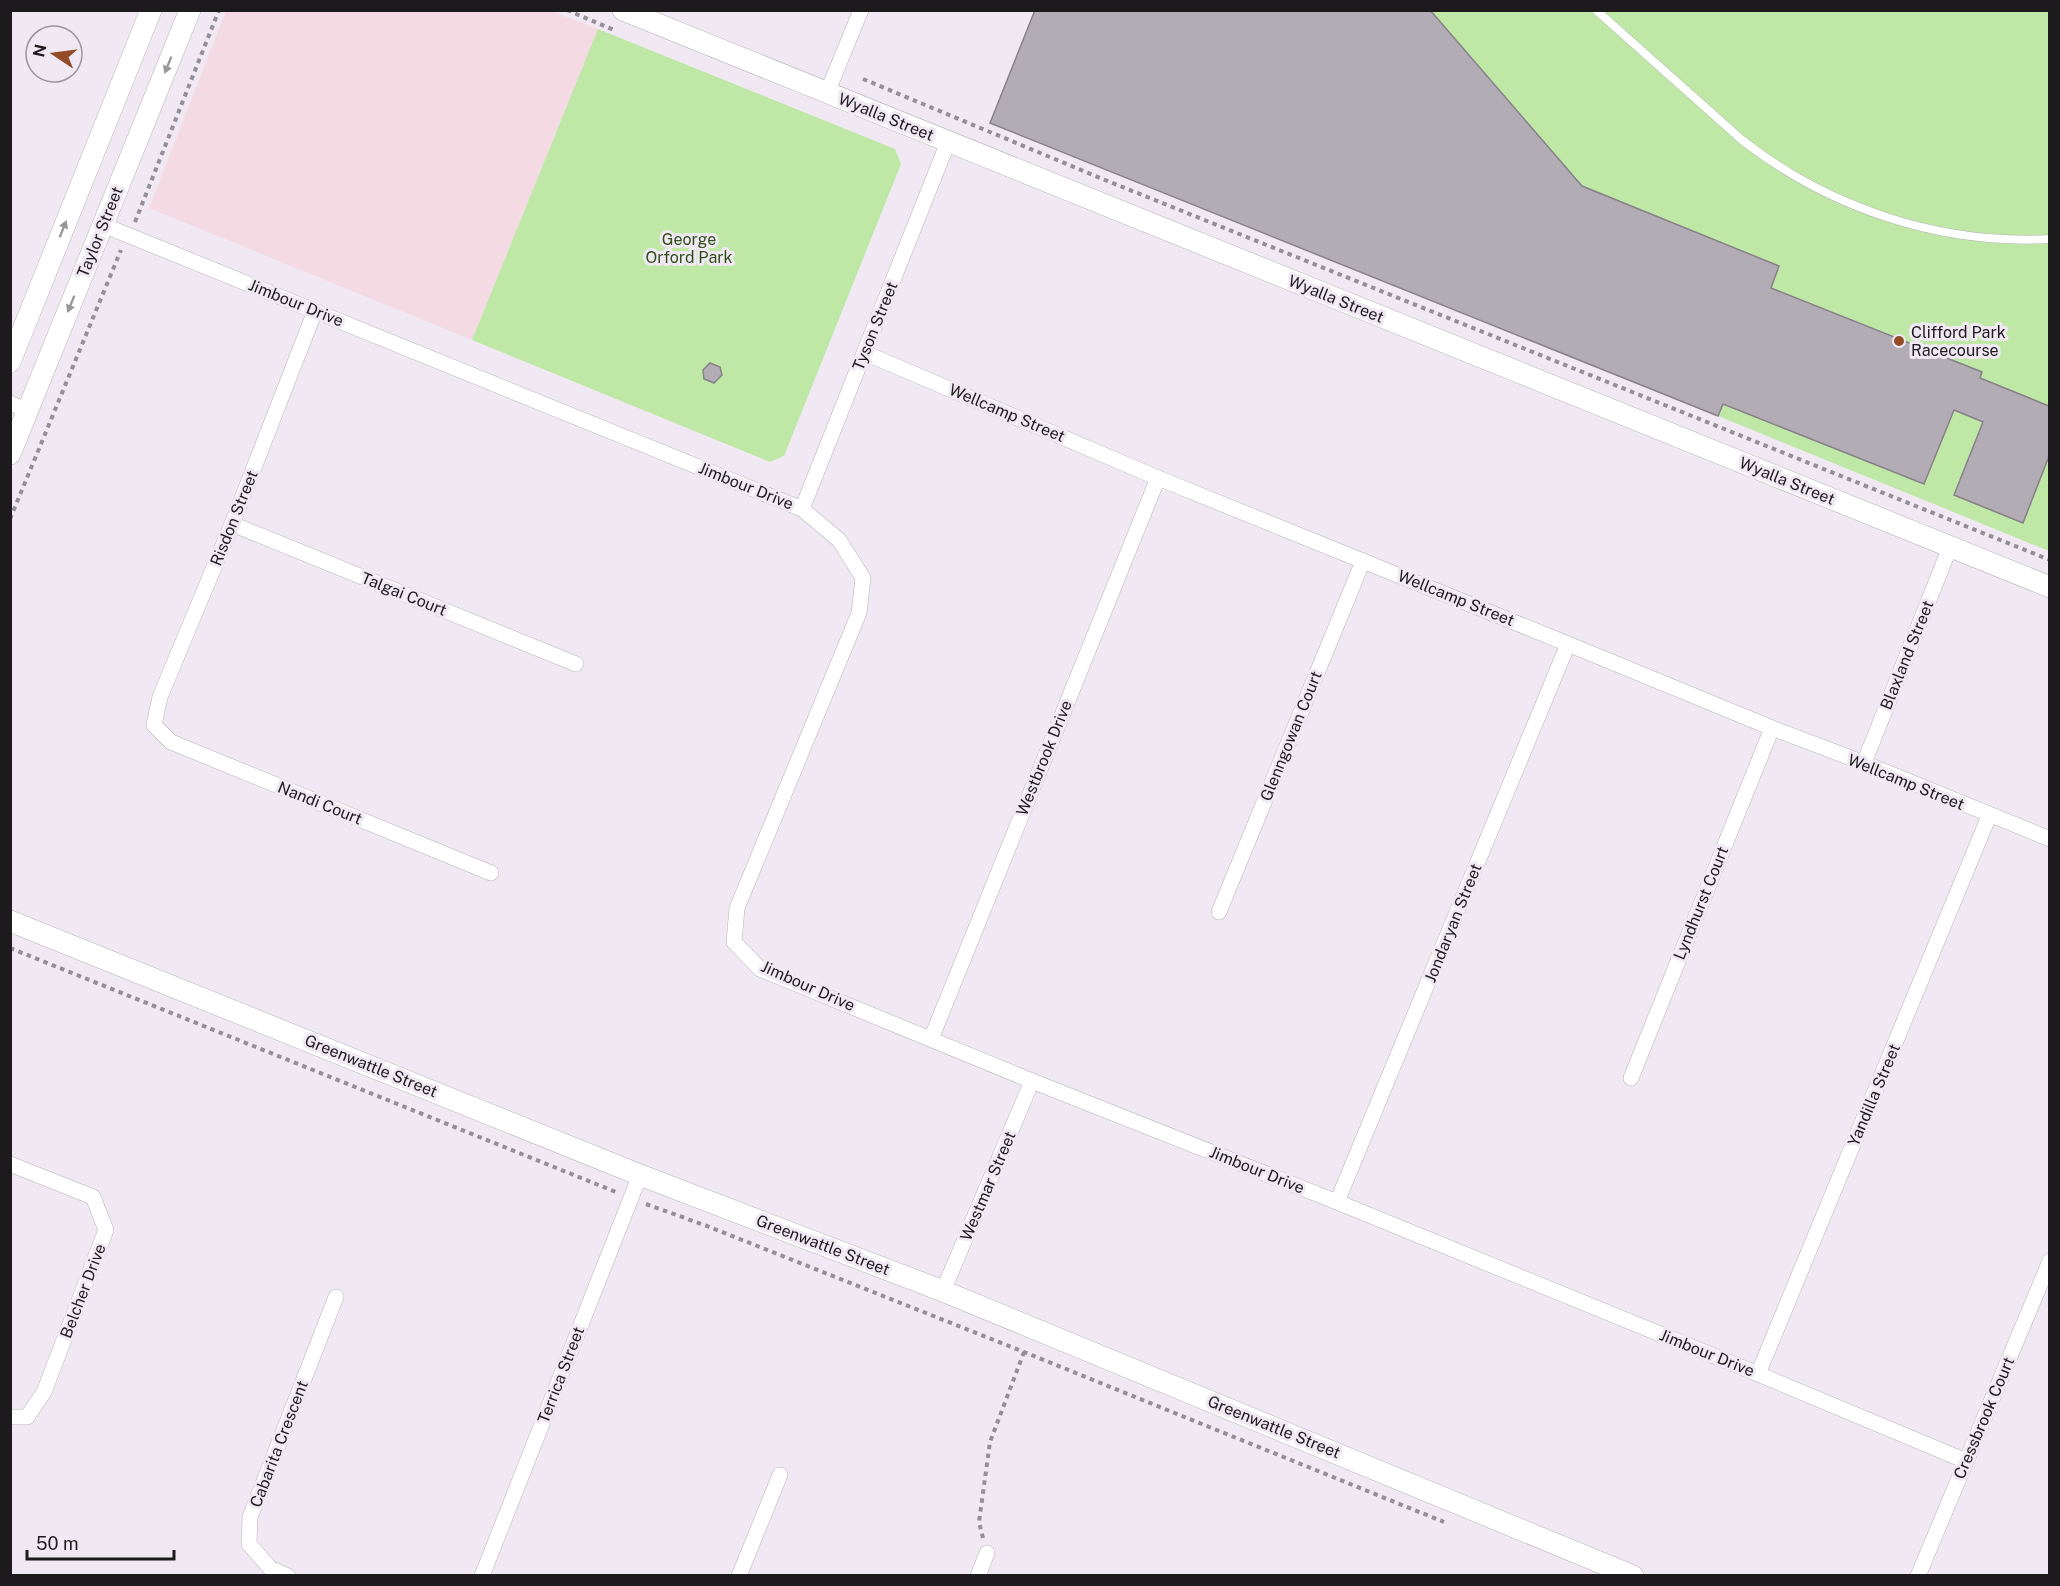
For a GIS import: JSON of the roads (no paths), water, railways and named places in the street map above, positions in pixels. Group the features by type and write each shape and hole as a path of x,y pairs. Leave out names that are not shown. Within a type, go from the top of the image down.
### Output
{"street":[{"path":"10,362 151,10"},
{"name":"Taylor Street","path":"10,454 19,407 103,225 190,10"},
{"name":"Wyalla Street","path":"623,10 2049,587"},
{"path":"827,93 861,10"},
{"name":"Tyson Street","path":"802,509 948,142"},
{"name":"Jimbour Drive","path":"103,225 802,509 839,540 863,578 859,613 737,908 734,942 760,969 1032,1082 1337,1202 1966,1461"},
{"name":"Risdon Street","path":"154,725 160,697 232,524 315,312"},
{"name":"Wellcamp Street","path":"865,353 1158,478 2049,839"},
{"name":"Westbrook Drive","path":"931,1039 1158,478"},
{"name":"Talgai Court","path":"232,524 576,664"},
{"name":"Blaxland Street","path":"1864,764 1950,547"},
{"name":"Glenngowan Court","path":"1219,912 1364,561"},
{"name":"Jondaryan Street","path":"1337,1202 1568,644"},
{"name":"Nandi Court","path":"154,725 171,742 491,873"},
{"name":"Lyndhurst Court","path":"1631,1078 1772,728"},
{"name":"Yandilla Street","path":"1758,1374 1989,816"},
{"name":"Greenwattle Street","path":"10,921 640,1175 943,1291 1633,1575"},
{"name":"Westmar Street","path":"943,1291 1032,1082"},
{"name":"Belcher Drive","path":"10,1164 93,1197 106,1230 44,1392 27,1417 10,1417"},
{"name":"Terrica Street","path":"482,1575 640,1175"},
{"name":"Cressbrook Court","path":"1918,1575 2049,1261"},
{"name":"Cabarita Crescent","path":"288,1575 270,1568 249,1544 250,1517 336,1297"},
{"path":"739,1575 780,1475"},
{"path":"978,1575 987,1553"}],"lane":[{"path":"1596,10 1742,140 1762,156 1806,184 1861,208 1933,230 2009,240 2049,239"}],"place":[{"name":"Clifford Park Racecourse","path":"1899,341"}],"park label":[{"name":"George Orford Park","path":"689,248"}]}
